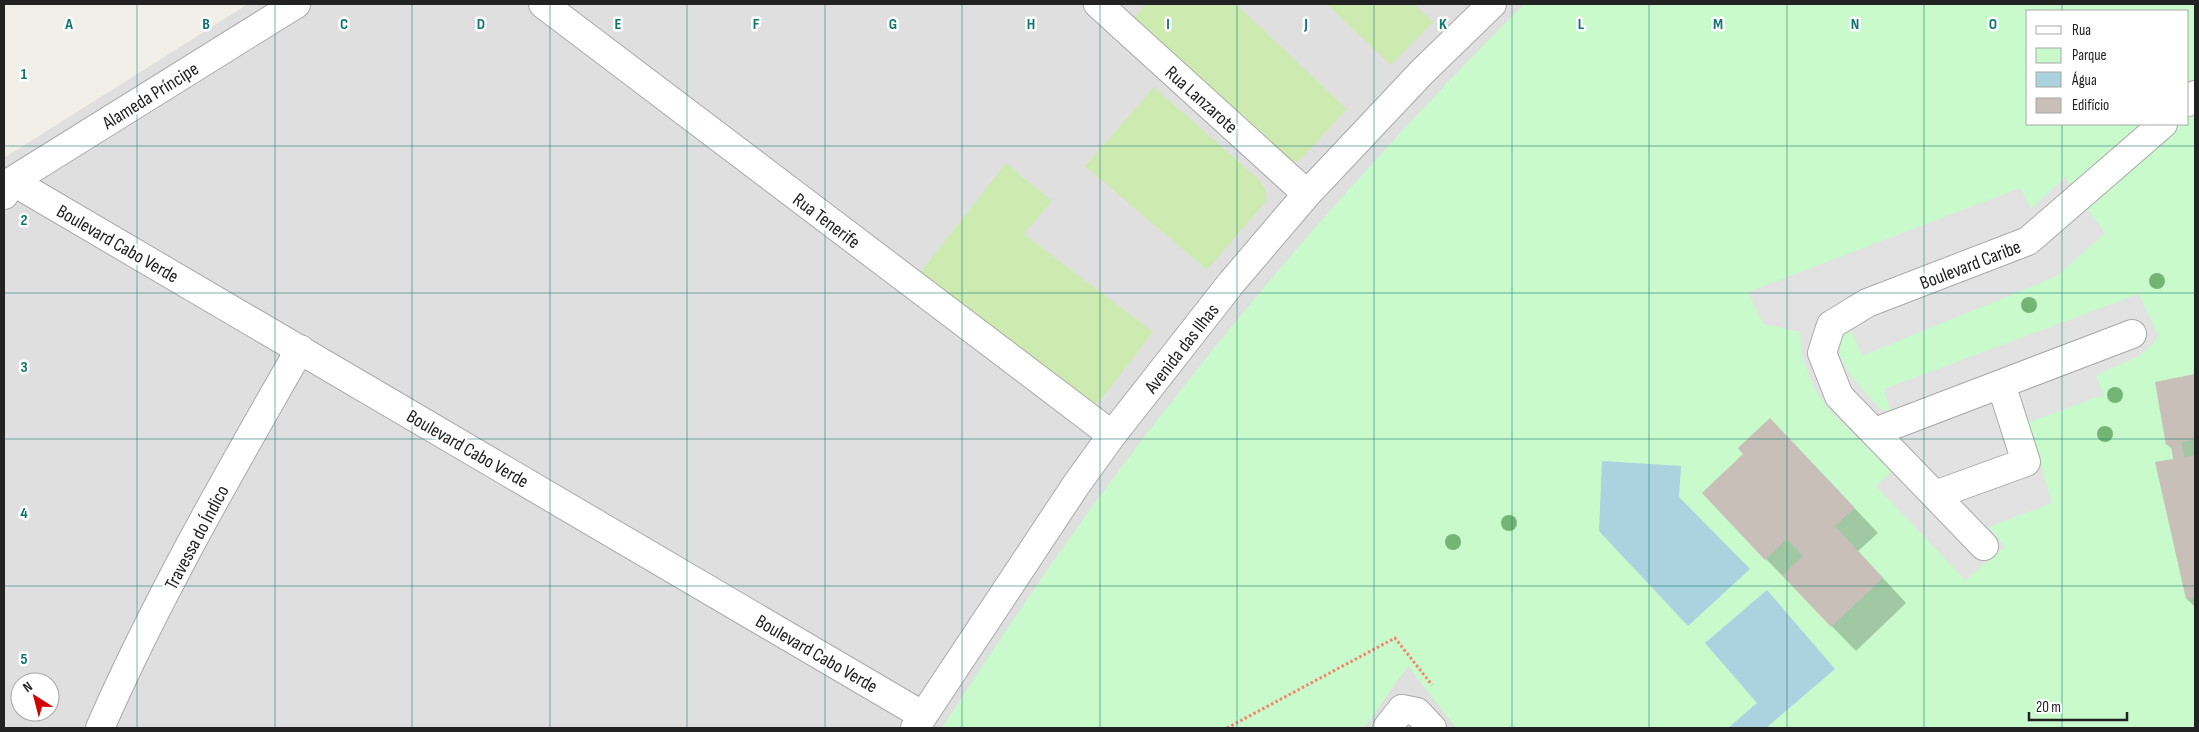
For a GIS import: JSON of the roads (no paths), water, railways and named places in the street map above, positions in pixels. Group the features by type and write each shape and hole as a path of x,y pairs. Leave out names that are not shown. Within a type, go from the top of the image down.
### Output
{"street":[{"name":"Alameda Príncipe","path":"7,187 296,4"},
{"name":"Rua Tenerife","path":"543,4 1112,436"},
{"name":"Rua Lanzarote","path":"1098,4 1307,194"},
{"name":"Avenida das Ilhas","path":"919,722 1076,485 1232,282 1307,194 1422,72 1492,4"},
{"name":"Boulevard Caribe","path":"1875,432 1840,396 1822,353 1831,325 1867,303 2028,241 2162,125"},
{"name":"Boulevard Cabo Verde","path":"7,187 300,349 919,722"},
{"path":"1984,546 1875,432 2132,334"},
{"name":"Travessa do Índico","path":"109,725 198,532 300,349"},
{"path":"1935,495 2026,462 2001,384"},
{"path":"1387,728 1402,709 1416,712 1432,728"}],"water":[{"path":"1602,461 1681,466 1679,497 1750,569 1688,626 1599,531"},
{"path":"1767,590 1835,669 1766,728 1728,728 1757,703 1705,643"}]}
